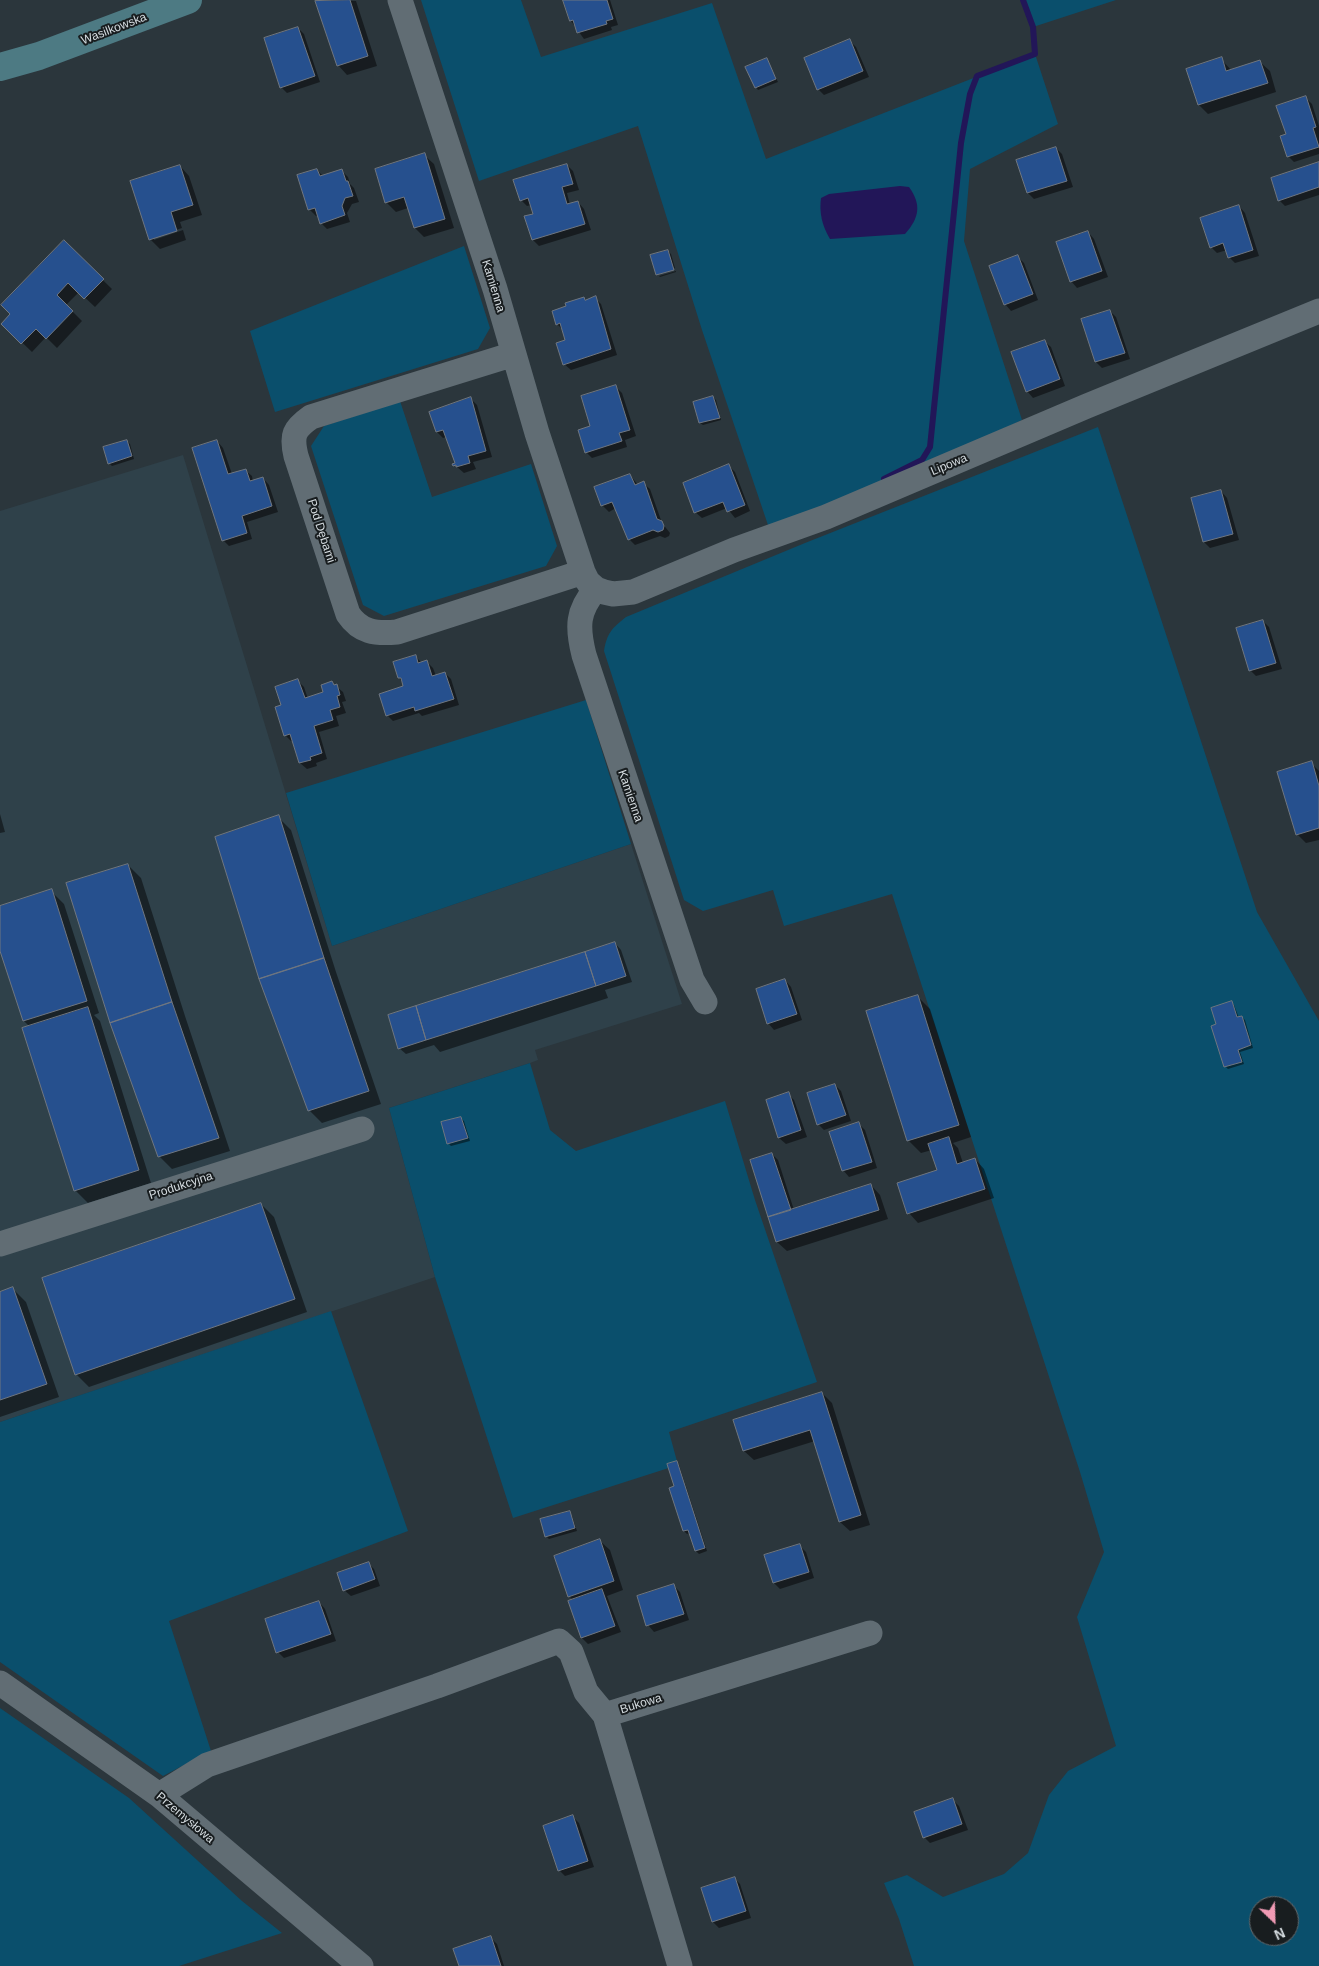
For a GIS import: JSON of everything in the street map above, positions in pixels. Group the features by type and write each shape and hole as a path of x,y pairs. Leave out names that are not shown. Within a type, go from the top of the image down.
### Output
{"street":[{"name":"Wasilkowska","path":"0,67 40,56 188,0"},
{"name":"Kamienna","path":"400,0 589,581 586,601 580,616 579,634 584,655 692,980 705,1002"},
{"name":"Lipowa","path":"589,581 613,594 632,592 734,550 826,517 1319,310"},
{"name":"Pod Dębami","path":"514,354 311,417 297,429 293,438 296,456 348,614 353,622 364,630 375,633 397,632 589,581"},
{"name":"Produkcyjna","path":"0,1244 362,1129"},
{"name":"Bukowa","path":"680,1966 605,1715 870,1633"},
{"path":"159,1795 207,1765 437,1686 559,1641 571,1652 586,1692 605,1715"},
{"name":"Przemysłowa","path":"0,1683 159,1795 361,1966"}],"shaded area":[{"path":"421,0 521,0 541,57 712,3 766,159 1035,54 1058,124 970,169 964,241 1022,420 932,464 769,528 702,330 638,126 479,181"},
{"path":"1023,0 1116,0 1033,27"},
{"path":"900,186 909,187 917,206 916,217 905,234 830,239 822,219 821,198 829,194"},
{"path":"464,246 490,328 478,349 275,412 250,331"},
{"path":"400,401 432,497 531,464 557,546 546,566 384,616 363,605 311,446 324,426"},
{"path":"1098,427 1257,912 1319,1021 1319,1966 914,1966 899,1919 884,1883 907,1875 943,1897 1004,1874 1028,1853 1049,1795 1068,1771 1116,1746 1077,1617 1104,1552 1080,1472 892,894 784,926 773,890 703,911 684,900 604,651 611,631 626,617 805,543"},
{"path":"183,455 332,946 631,844 682,1004 535,1050 538,1060 389,1108 435,1277 0,1422 0,511"},
{"path":"586,700 631,844 332,946 286,793"},
{"path":"530,1063 550,1130 576,1151 725,1101 755,1200 817,1382 669,1432 678,1465 513,1518 435,1277 389,1108"},
{"path":"331,1311 408,1531 169,1621 211,1751 163,1776 0,1662 0,1422"},
{"path":"0,1708 129,1798 242,1901 282,1933 179,1966 0,1966"}],"building":[{"path":"350,0 368,56 337,66 315,1"},
{"path":"563,0 607,0 613,19 606,21 607,24 577,33 573,20 570,21"},
{"path":"298,27 315,76 280,88 264,38"},
{"path":"850,39 863,71 817,90 804,58"},
{"path":"1222,57 1226,71 1260,60 1268,83 1198,105 1186,69"},
{"path":"767,58 776,79 755,88 745,67"},
{"path":"1306,96 1316,127 1313,128 1319,147 1287,157 1280,136 1286,134 1276,106"},
{"path":"1056,147 1067,181 1027,193 1016,160"},
{"path":"425,153 445,219 414,228 404,197 385,203 375,169"},
{"path":"1319,162 1319,187 1278,201 1271,178"},
{"path":"567,164 573,184 562,187 567,204 578,201 585,224 532,240 524,216 533,214 528,198 520,201 513,180"},
{"path":"180,165 193,205 171,212 177,231 149,240 130,181"},
{"path":"317,169 320,176 342,169 353,196 345,198 342,206 345,215 320,224 315,208 308,210 297,175"},
{"path":"1239,205 1253,250 1228,258 1223,243 1210,248 1200,218"},
{"path":"1088,231 1102,271 1070,282 1056,242"},
{"path":"64,240 104,279 84,299 68,283 57,295 73,311 46,339 36,329 21,344 1,324 10,314 1,305"},
{"path":"668,250 674,270 656,275 650,255"},
{"path":"1018,255 1033,294 1004,305 989,266"},
{"path":"596,296 611,349 563,365 556,343 565,340 560,323 556,325 552,311 566,306 565,303 584,297 585,300"},
{"path":"1110,310 1125,353 1095,362 1081,319"},
{"path":"1045,340 1060,379 1026,392 1011,352"},
{"path":"616,385 630,430 619,433 622,441 585,453 578,430 590,426 581,396"},
{"path":"713,396 720,418 699,423 693,402"},
{"path":"471,397 486,451 468,456 470,463 456,467 456,465 453,466 452,464 455,463 443,430 436,432 429,412"},
{"path":"127,440 132,456 108,464 103,447"},
{"path":"217,440 228,474 246,469 250,481 263,477 272,506 242,516 247,533 222,541 192,448"},
{"path":"729,464 745,505 727,512 723,502 694,513 683,483"},
{"path":"630,474 635,485 644,481 657,519 662,521 664,526 663,530 658,532 653,530 628,540 612,502 601,506 594,487"},
{"path":"1221,490 1233,534 1203,542 1191,498"},
{"path":"1263,620 1276,663 1249,671 1236,628"},
{"path":"416,655 418,663 427,660 432,676 445,672 454,699 415,711 414,707 386,716 379,694 403,686 401,678 398,678 393,662"},
{"path":"298,679 305,698 323,692 321,685 332,681 334,685 337,684 340,695 337,696 340,707 330,710 333,720 314,726 322,753 310,757 311,760 299,763 290,734 284,736 275,707 281,705 275,687"},
{"path":"1312,761 1319,786 1319,828 1296,835 1277,772"},
{"path":"279,815 324,958 259,979 215,837"},
{"path":"128,864 172,1002 110,1023 66,883"},
{"path":"52,889 87,1001 23,1021 0,951 0,906"},
{"path":"615,942 626,976 596,986 585,952"},
{"path":"585,952 596,986 426,1040 416,1006"},
{"path":"324,958 369,1091 308,1111 259,979"},
{"path":"785,979 797,1014 767,1024 756,989"},
{"path":"918,995 959,1125 907,1141 866,1011"},
{"path":"1232,1001 1237,1017 1242,1016 1251,1045 1238,1050 1242,1062 1224,1067 1211,1026 1216,1024 1211,1008"},
{"path":"172,1002 219,1138 158,1157 110,1023"},
{"path":"416,1006 426,1040 398,1049 388,1015"},
{"path":"88,1007 139,1170 74,1191 22,1028"},
{"path":"835,1084 846,1115 817,1125 807,1093"},
{"path":"789,1092 801,1130 778,1138 766,1100"},
{"path":"461,1117 468,1138 447,1144 441,1122"},
{"path":"859,1122 872,1162 842,1171 829,1132"},
{"path":"949,1137 957,1164 975,1158 985,1189 907,1214 897,1183 937,1170 928,1144"},
{"path":"772,1153 791,1210 768,1217 750,1160"},
{"path":"871,1184 879,1210 776,1242 768,1217"},
{"path":"261,1203 295,1299 75,1375 42,1278"},
{"path":"13,1287 47,1384 0,1400 0,1292"},
{"path":"822,1392 861,1515 839,1522 810,1430 743,1451 733,1420"},
{"path":"677,1461 705,1548 695,1551 688,1530 683,1531 669,1488 674,1486 667,1464"},
{"path":"570,1511 575,1528 545,1537 540,1519"},
{"path":"600,1539 614,1581 568,1597 554,1556"},
{"path":"800,1544 809,1572 773,1583 764,1555"},
{"path":"369,1562 375,1579 343,1591 337,1573"},
{"path":"674,1584 684,1614 646,1626 637,1596"},
{"path":"602,1589 615,1626 581,1638 568,1601"},
{"path":"319,1601 331,1634 276,1653 265,1619"},
{"path":"953,1798 962,1824 923,1838 914,1812"},
{"path":"573,1815 588,1861 558,1871 543,1826"},
{"path":"735,1877 746,1911 712,1922 701,1888"},
{"path":"491,1936 501,1966 459,1966 453,1949"}],"waterway":[{"path":"884,479 922,460 930,447 961,143 970,94 977,76 1035,54 1033,27 1023,0"}]}
